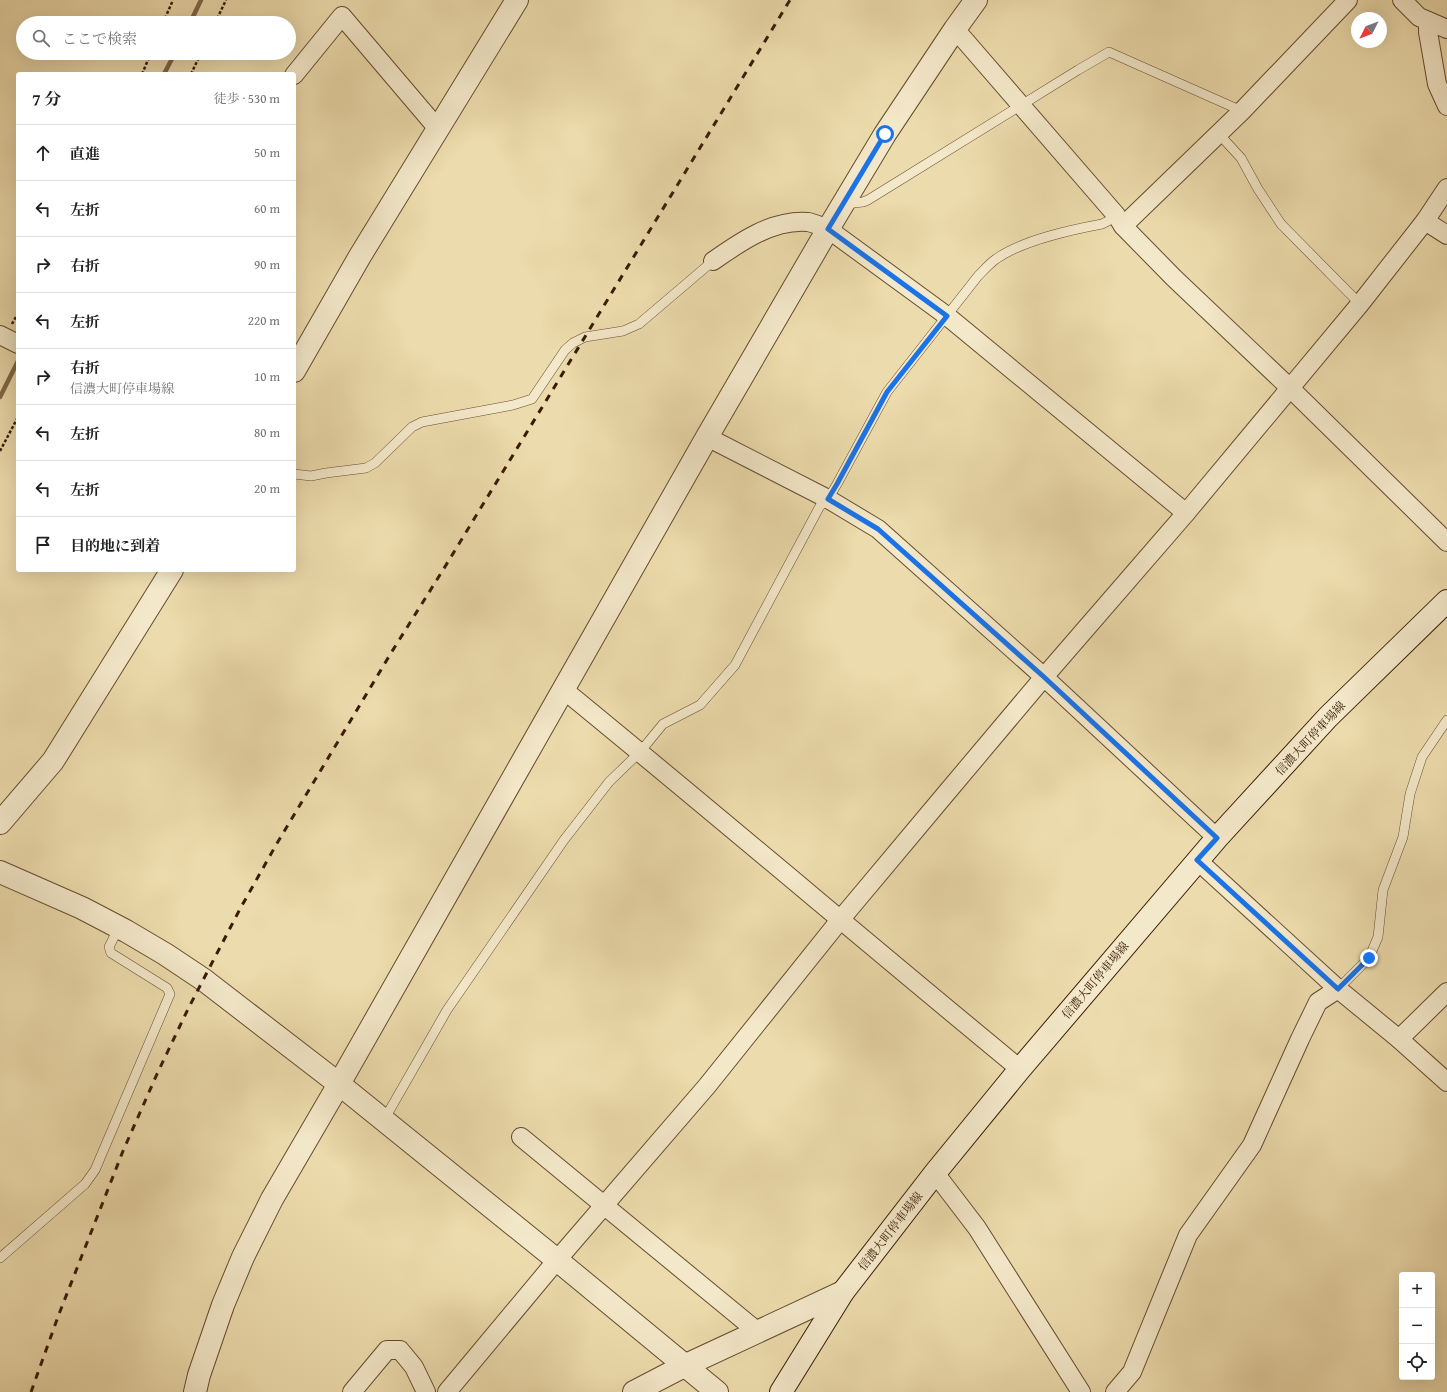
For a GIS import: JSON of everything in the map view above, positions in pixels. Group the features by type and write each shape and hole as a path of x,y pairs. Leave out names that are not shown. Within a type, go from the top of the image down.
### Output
{"street":[{"path":"296,368 360,256 517,0"},
{"path":"195,1392 199,1375 223,1305 243,1257 272,1199 564,690 707,437 828,229 885,134 976,0"},
{"path":"1119,221 1242,111 1348,0"},
{"path":"1402,0 1419,17 1447,29"},
{"path":"296,73 342,16 438,129"},
{"path":"1428,21 1428,32 1437,84 1447,106"},
{"path":"955,29 1119,221 1174,278 1290,388 1447,542"},
{"path":"447,1392 557,1260 707,1086 840,920 1044,677 1186,513 1360,304 1425,221 1447,188"},
{"path":"713,260 742,240 791,221 810,222 828,229 947,316 1186,513"},
{"path":"1425,221 1447,235"},
{"path":"707,437 828,499 878,529 1044,677 1217,838"},
{"path":"0,823 53,760 171,572"},
{"name":"信濃大町停車場線","path":"781,1392 843,1292 935,1173 1020,1069 1217,838 1328,717 1447,601"},
{"path":"564,690 1020,1069"},
{"path":"1197,860 1338,989 1399,1038 1447,1082"},
{"path":"0,872 82,908 119,927 165,954 204,980 384,1120 717,1392"},
{"path":"1115,1392 1132,1372 1188,1235 1252,1145 1318,1002 1338,989"},
{"path":"1399,1038 1447,992"},
{"path":"521,1137 758,1332"},
{"path":"935,1173 977,1228 1081,1392"},
{"path":"634,1392 684,1366 843,1292"},
{"path":"352,1392 387,1350 400,1350 414,1367 426,1392"}],"lane":[{"path":"843,204 868,200 1109,52 1242,111"},
{"path":"1218,133 1241,158 1258,189 1281,224 1360,304"},
{"path":"384,1120 447,1010 564,840 609,782 640,752 663,724 700,705 735,665 820,506 828,499 837,484 887,392 978,276 996,259 1017,248 1051,236 1108,221 1119,221"},
{"path":"296,474 311,476 366,468 375,463 412,427 422,422 523,403 532,399 564,350 585,337 623,331 639,324 713,260"},
{"path":"1338,989 1369,958 1378,937 1383,890 1403,837 1410,794 1422,757 1447,720"},
{"path":"0,1258 85,1184 95,1170 170,994 167,988 111,953 109,947 119,927"}],"path":[{"path":"166,16 173,0"},
{"path":"218,16 226,0"},
{"path":"143,72 148,60"},
{"path":"192,72 197,60"},
{"path":"0,451 16,421"}],"waterway":[{"path":"193,16 201,0"},
{"path":"165,72 171,60"},
{"path":"0,397 16,365"}],"railway":[{"path":"31,1392 59,1314 123,1151 188,1009 240,909 276,845 391,653 790,0"}],"route":[{"path":"885,134 828,229 947,316 887,392 828,499 878,529 1044,677 1217,838 1197,860 1338,989 1369,958"}]}
